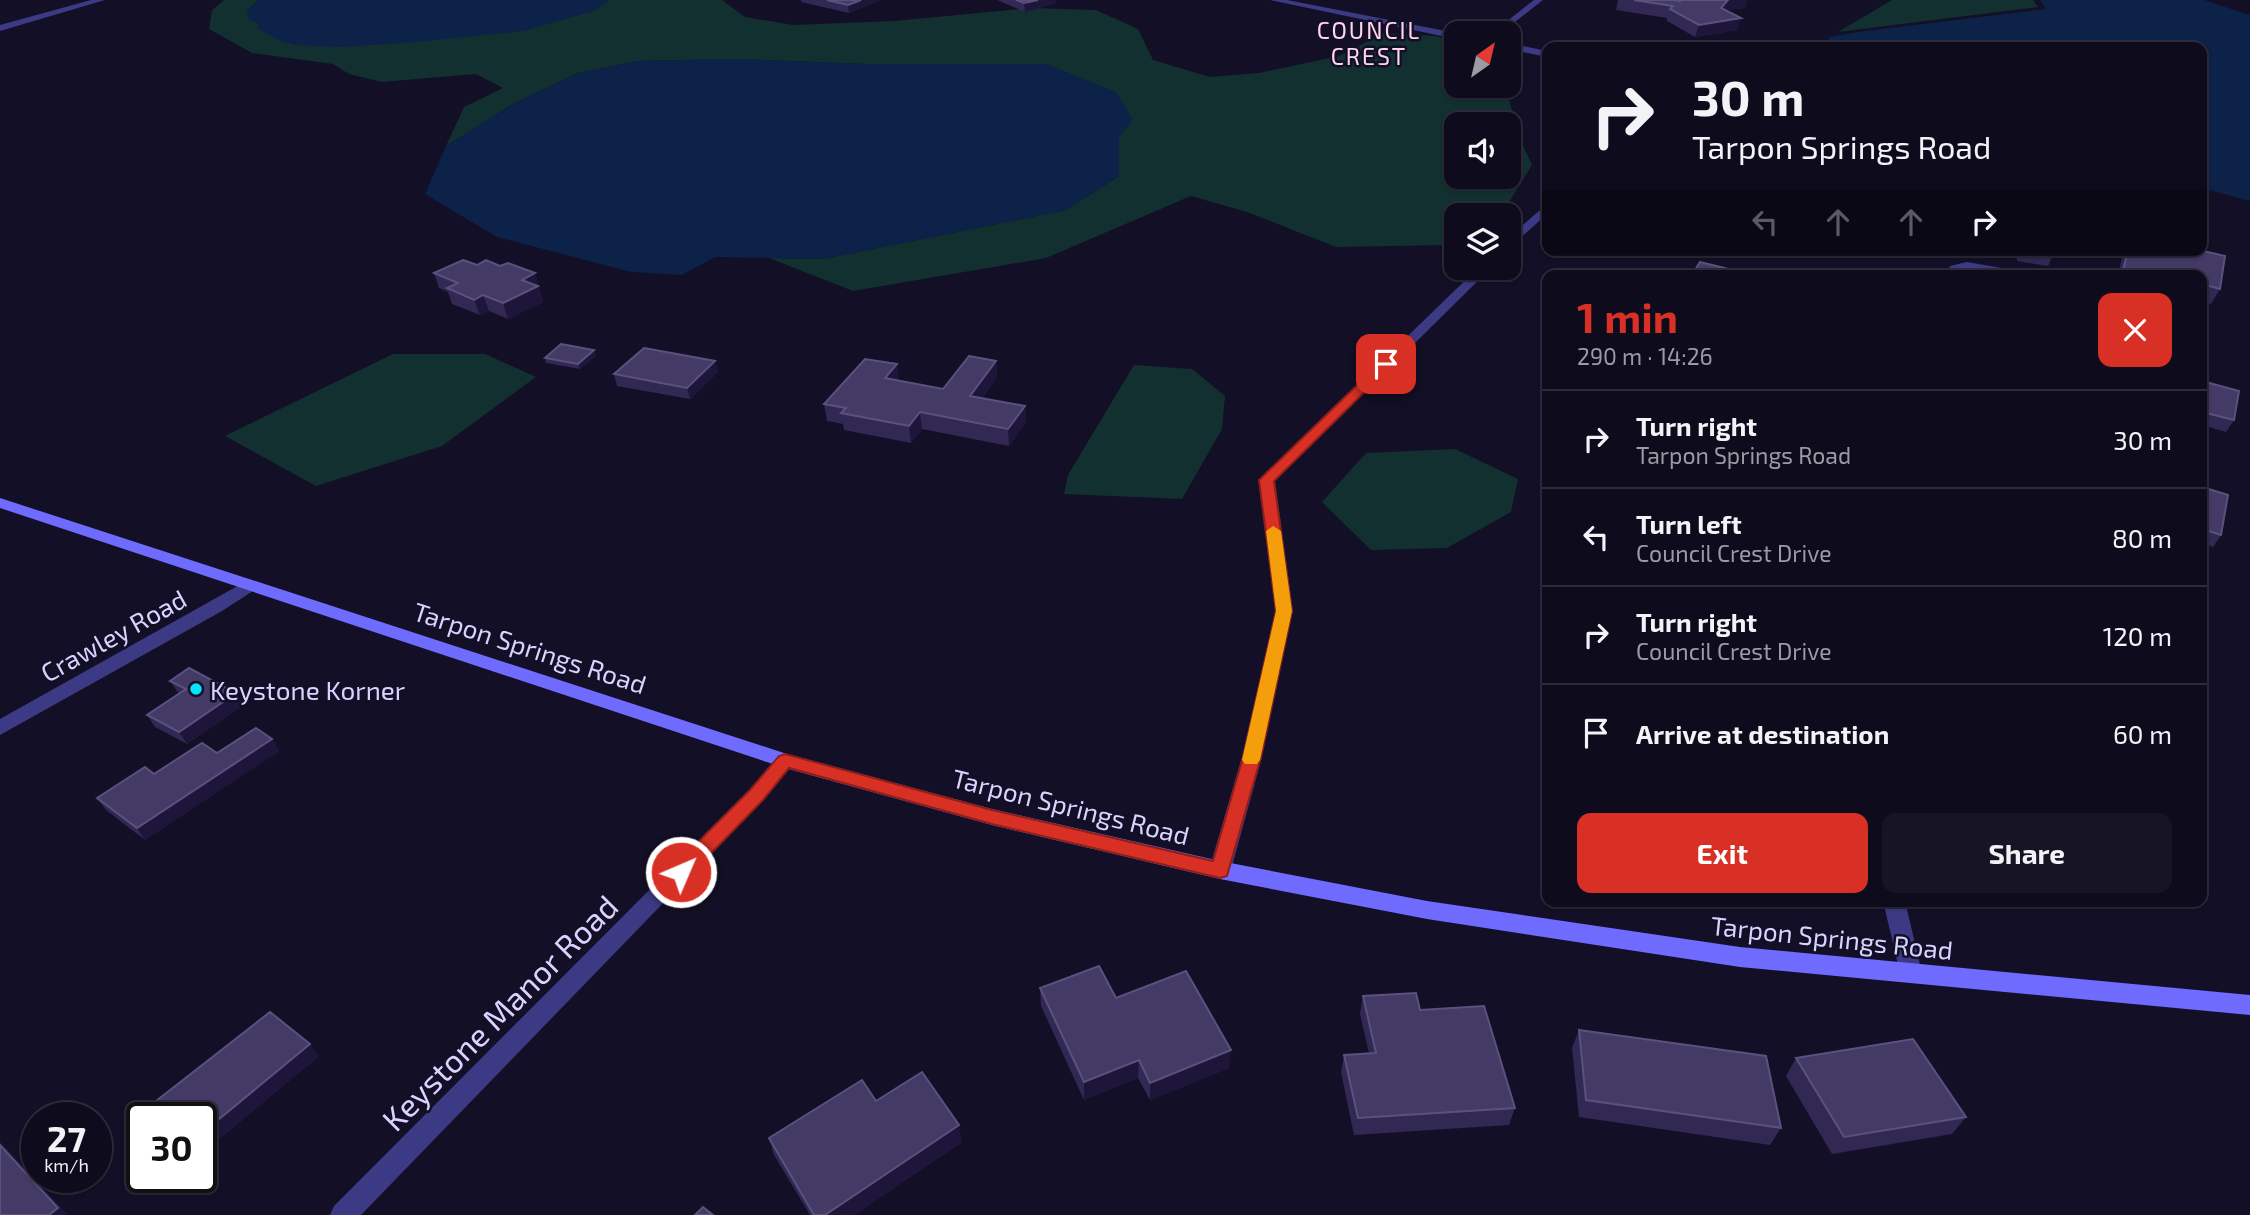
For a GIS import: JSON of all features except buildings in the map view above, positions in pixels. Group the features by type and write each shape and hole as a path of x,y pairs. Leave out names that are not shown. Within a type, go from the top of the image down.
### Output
{"main road":[{"name":"Tarpon Springs Road","path":"0,503 785,761 992,817 1220,870 1427,910 1740,957 2250,1006"}],"street":[{"path":"0,28 101,0"},
{"path":"1273,0 1444,34"},
{"path":"1512,21 1539,0"},
{"path":"1521,49 1542,53"},
{"path":"1521,232 1542,212"},
{"path":"1954,270 1967,266 1990,270"},
{"path":"1220,870 1252,757 1284,611 1266,480 1473,280"},
{"name":"Crawley Road","path":"0,728 216,607 250,585"},
{"name":"Keystone Manor Road","path":"343,1215 757,795 785,761"},
{"path":"1896,907 1911,973"}],"green space":[{"path":"224,0 260,0 248,9 568,17 593,11 609,0 722,0 745,17 793,25 894,21 1031,8 1096,10 1138,29 1153,60 1210,77 1259,73 1339,56 1384,33 1435,36 1444,38 1444,98 1508,98 1513,112 1444,112 1444,189 1517,189 1508,203 1444,203 1444,245 1336,247 1247,212 1191,196 1046,258 853,291 769,258 823,259 1066,210 1119,176 1119,137 1047,64 865,64 735,59 639,61 578,73 513,104 446,146 464,107 503,88 476,74 382,82 349,74 333,64 252,53 209,29 212,10"},
{"path":"1892,0 2033,0 2038,7 1838,32"},
{"path":"1521,141 1532,165 1521,183"},
{"path":"393,354 485,354 536,377 442,446 316,486 225,436"},
{"path":"1134,365 1192,369 1225,396 1222,429 1182,499 1064,494 1068,475"},
{"path":"1455,449 1518,479 1511,512 1447,548 1371,550 1322,502 1366,453"}],"water":[{"path":"260,0 609,0 593,11 524,31 339,47 295,45 280,41 258,28 258,23 249,20 247,10"},
{"path":"2040,0 2204,0 2250,15 2250,201 2207,189 2207,42 1828,42 1829,37 1865,31 2046,9"},
{"path":"735,59 865,64 1047,64 1116,92 1133,120 1119,137 1119,176 1066,210 823,259 715,257 682,275 631,272 497,237 425,194 446,146 513,104 578,73 639,61"}],"slow traffic":[{"path":"1251,760 1284,611 1273,531"}],"place":[{"name":"Keystone Korner","path":"196,689"}],"district":[{"name":"COUNCIL CREST","path":"1369,43"}],"route":[{"path":"681,872 757,795 785,761 992,817 1220,870 1252,757 1284,611 1266,480 1386,364"}]}
